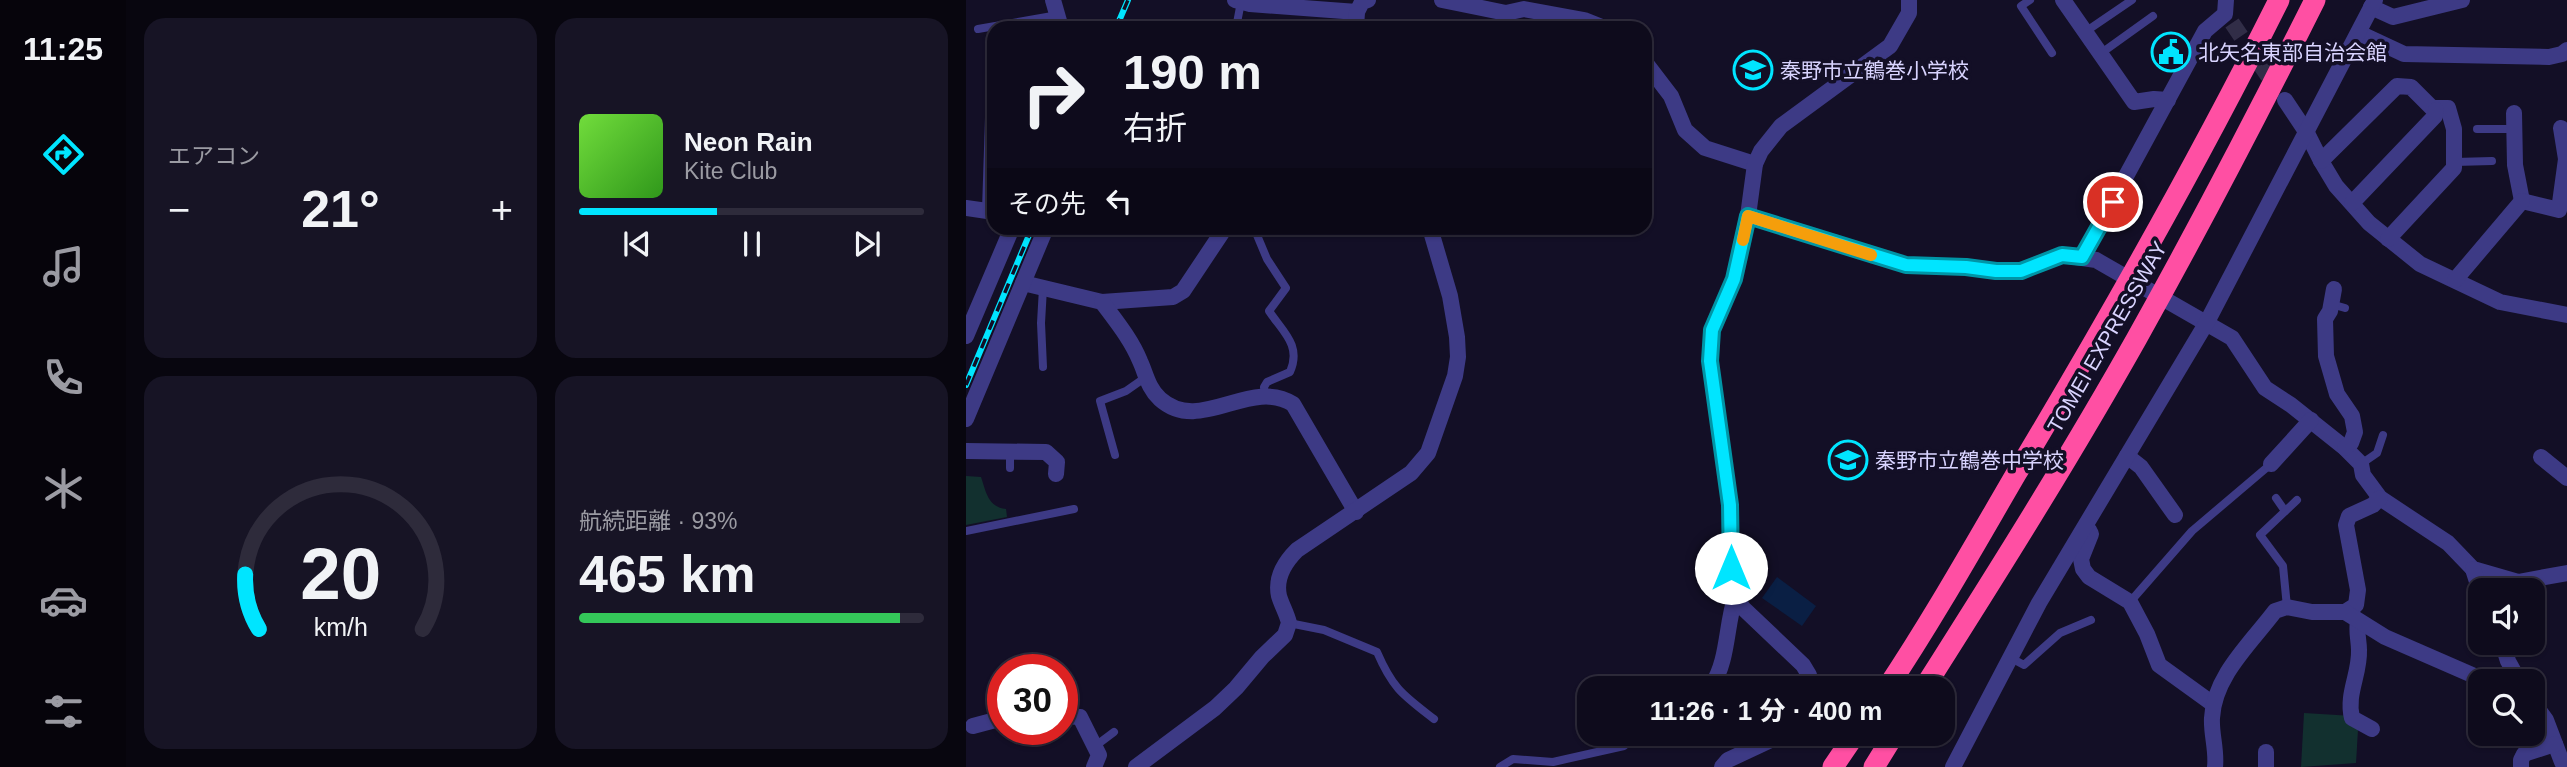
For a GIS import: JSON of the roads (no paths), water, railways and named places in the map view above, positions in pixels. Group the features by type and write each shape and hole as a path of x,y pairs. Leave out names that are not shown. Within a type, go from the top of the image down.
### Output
{"highway":[{"name":"TOMEI EXPRESSWAY","path":"1893,676 2103,326 2211,132 2279,0"},
{"name":"TOMEI EXPRESSWAY","path":"1931,676 2136,340 2241,148 2315,0"},
{"path":"1833,767 1847,746"},
{"path":"1874,767 1887,746"}],"street":[{"path":"1442,0 1506,13 1525,5 1586,21"},
{"path":"1809,676 1803,665 1735,598 1731,590 1730,505 1710,361 1712,330 1734,279 1748,216 1755,164 1760,151 1781,126 1891,46 1909,13 1909,0"},
{"path":"2063,0 2134,102 2168,100"},
{"path":"1953,767 2039,603 2127,456 2200,318 2307,132 2373,4 2392,17 2462,0"},
{"path":"1238,1 1361,8"},
{"path":"2089,259 2168,100 2206,31 2228,12"},
{"path":"2359,33 2404,54 2549,57 2567,50"},
{"path":"1652,71 1671,96 1685,130 1705,148 1755,164"},
{"path":"2321,161 2397,86 2410,87 2436,110 2448,108 2454,129 2454,169 2388,239"},
{"path":"2285,100 2307,132 2336,186 2369,223 2420,264 2500,302 2567,315"},
{"path":"2352,203 2435,116 2436,110"},
{"path":"2514,121 2515,165 2522,201"},
{"path":"2522,201 2559,210 2566,159 2561,128"},
{"path":"2455,281 2522,201"},
{"path":"966,208 987,211"},
{"path":"1748,216 1906,265 2021,271 2062,255 2089,259 2232,338 2264,388 2311,420 2345,448 2361,464 2363,475 2380,498 2448,543 2473,569 2476,578"},
{"path":"967,331 1009,235"},
{"path":"966,419 1042,235"},
{"path":"1023,283 1102,302 1172,297 1182,291 1220,235"},
{"path":"1136,767 1215,708 1285,635 1289,623 1279,597 1278,586 1281,569 1286,560 1411,473 1428,453 1455,376 1458,357 1458,337 1450,296 1432,235"},
{"path":"2337,300 2325,319 2326,356 2349,397 2355,432 2351,443 2345,448"},
{"path":"1102,302 1125,333 1146,377 1161,400 1174,408 1193,412 1265,396 1282,397 1293,404 1356,512"},
{"path":"2271,464 2311,420"},
{"path":"966,451 1010,460 1046,449 1056,462 1056,474"},
{"path":"2127,456 2141,467 2175,515"},
{"path":"2541,457 2567,478"},
{"path":"2372,729 2352,718 2348,704 2360,652 2352,617 2358,590 2346,524 2349,516 2357,510 2373,505 2380,498"},
{"path":"2086,527 2091,534 2081,559 2083,569 2089,577 2130,603 2147,634 2159,665 2213,704"},
{"path":"2473,569 2518,582 2567,573"},
{"path":"1717,676 1721,672 1728,620 1735,598"},
{"path":"2215,767 2213,704 2221,681 2275,611 2287,607 2352,617 2385,638 2468,673"},
{"path":"1078,717 1099,755 1094,767"},
{"path":"2545,719 2562,762"},
{"path":"973,726 987,726"},
{"path":"2521,767 2524,754 2555,744"},
{"path":"1722,767 1728,761 1759,746"}],"lane":[{"path":"2030,0 2019,3 2052,53"},
{"path":"2085,32 2132,0"},
{"path":"1237,21 1238,1"},
{"path":"1020,21 1057,14"},
{"path":"2100,54 2153,16"},
{"path":"978,29 987,27"},
{"path":"2477,129 2514,121"},
{"path":"2455,162 2493,161"},
{"path":"1257,235 1267,259 1286,288 1269,311 1292,343 1294,364 1290,372 1267,382 1264,387 1265,396"},
{"path":"1043,288 1043,367"},
{"path":"1115,454 1100,401 1126,391 1146,377"},
{"path":"2361,464 2377,453 2383,435"},
{"path":"2130,603 2192,531 2271,464"},
{"path":"2277,498 2285,511"},
{"path":"2287,607 2283,566 2260,535 2297,500"},
{"path":"966,531 1074,509"},
{"path":"2011,658 2024,664 2060,634 2091,620"},
{"path":"1289,623 1324,630 1377,652 1386,674 1398,691 1434,719"},
{"path":"1094,747 1114,732"},
{"path":"1500,767 1513,759 1553,762 1624,746"}],"water":[{"path":"1777,577 1816,606 1802,626 1762,598"}],"tunnel":[{"path":"2232,23 2277,89"}],"railway":[{"path":"1119,21 1128,0"},
{"path":"966,385 1029,235"}],"place":[{"name":"北矢名東部自治会館","path":"2171,52"},
{"name":"秦野市立鶴巻小学校","path":"1753,70"},
{"name":"秦野市立鶴巻中学校","path":"1848,460"}]}
